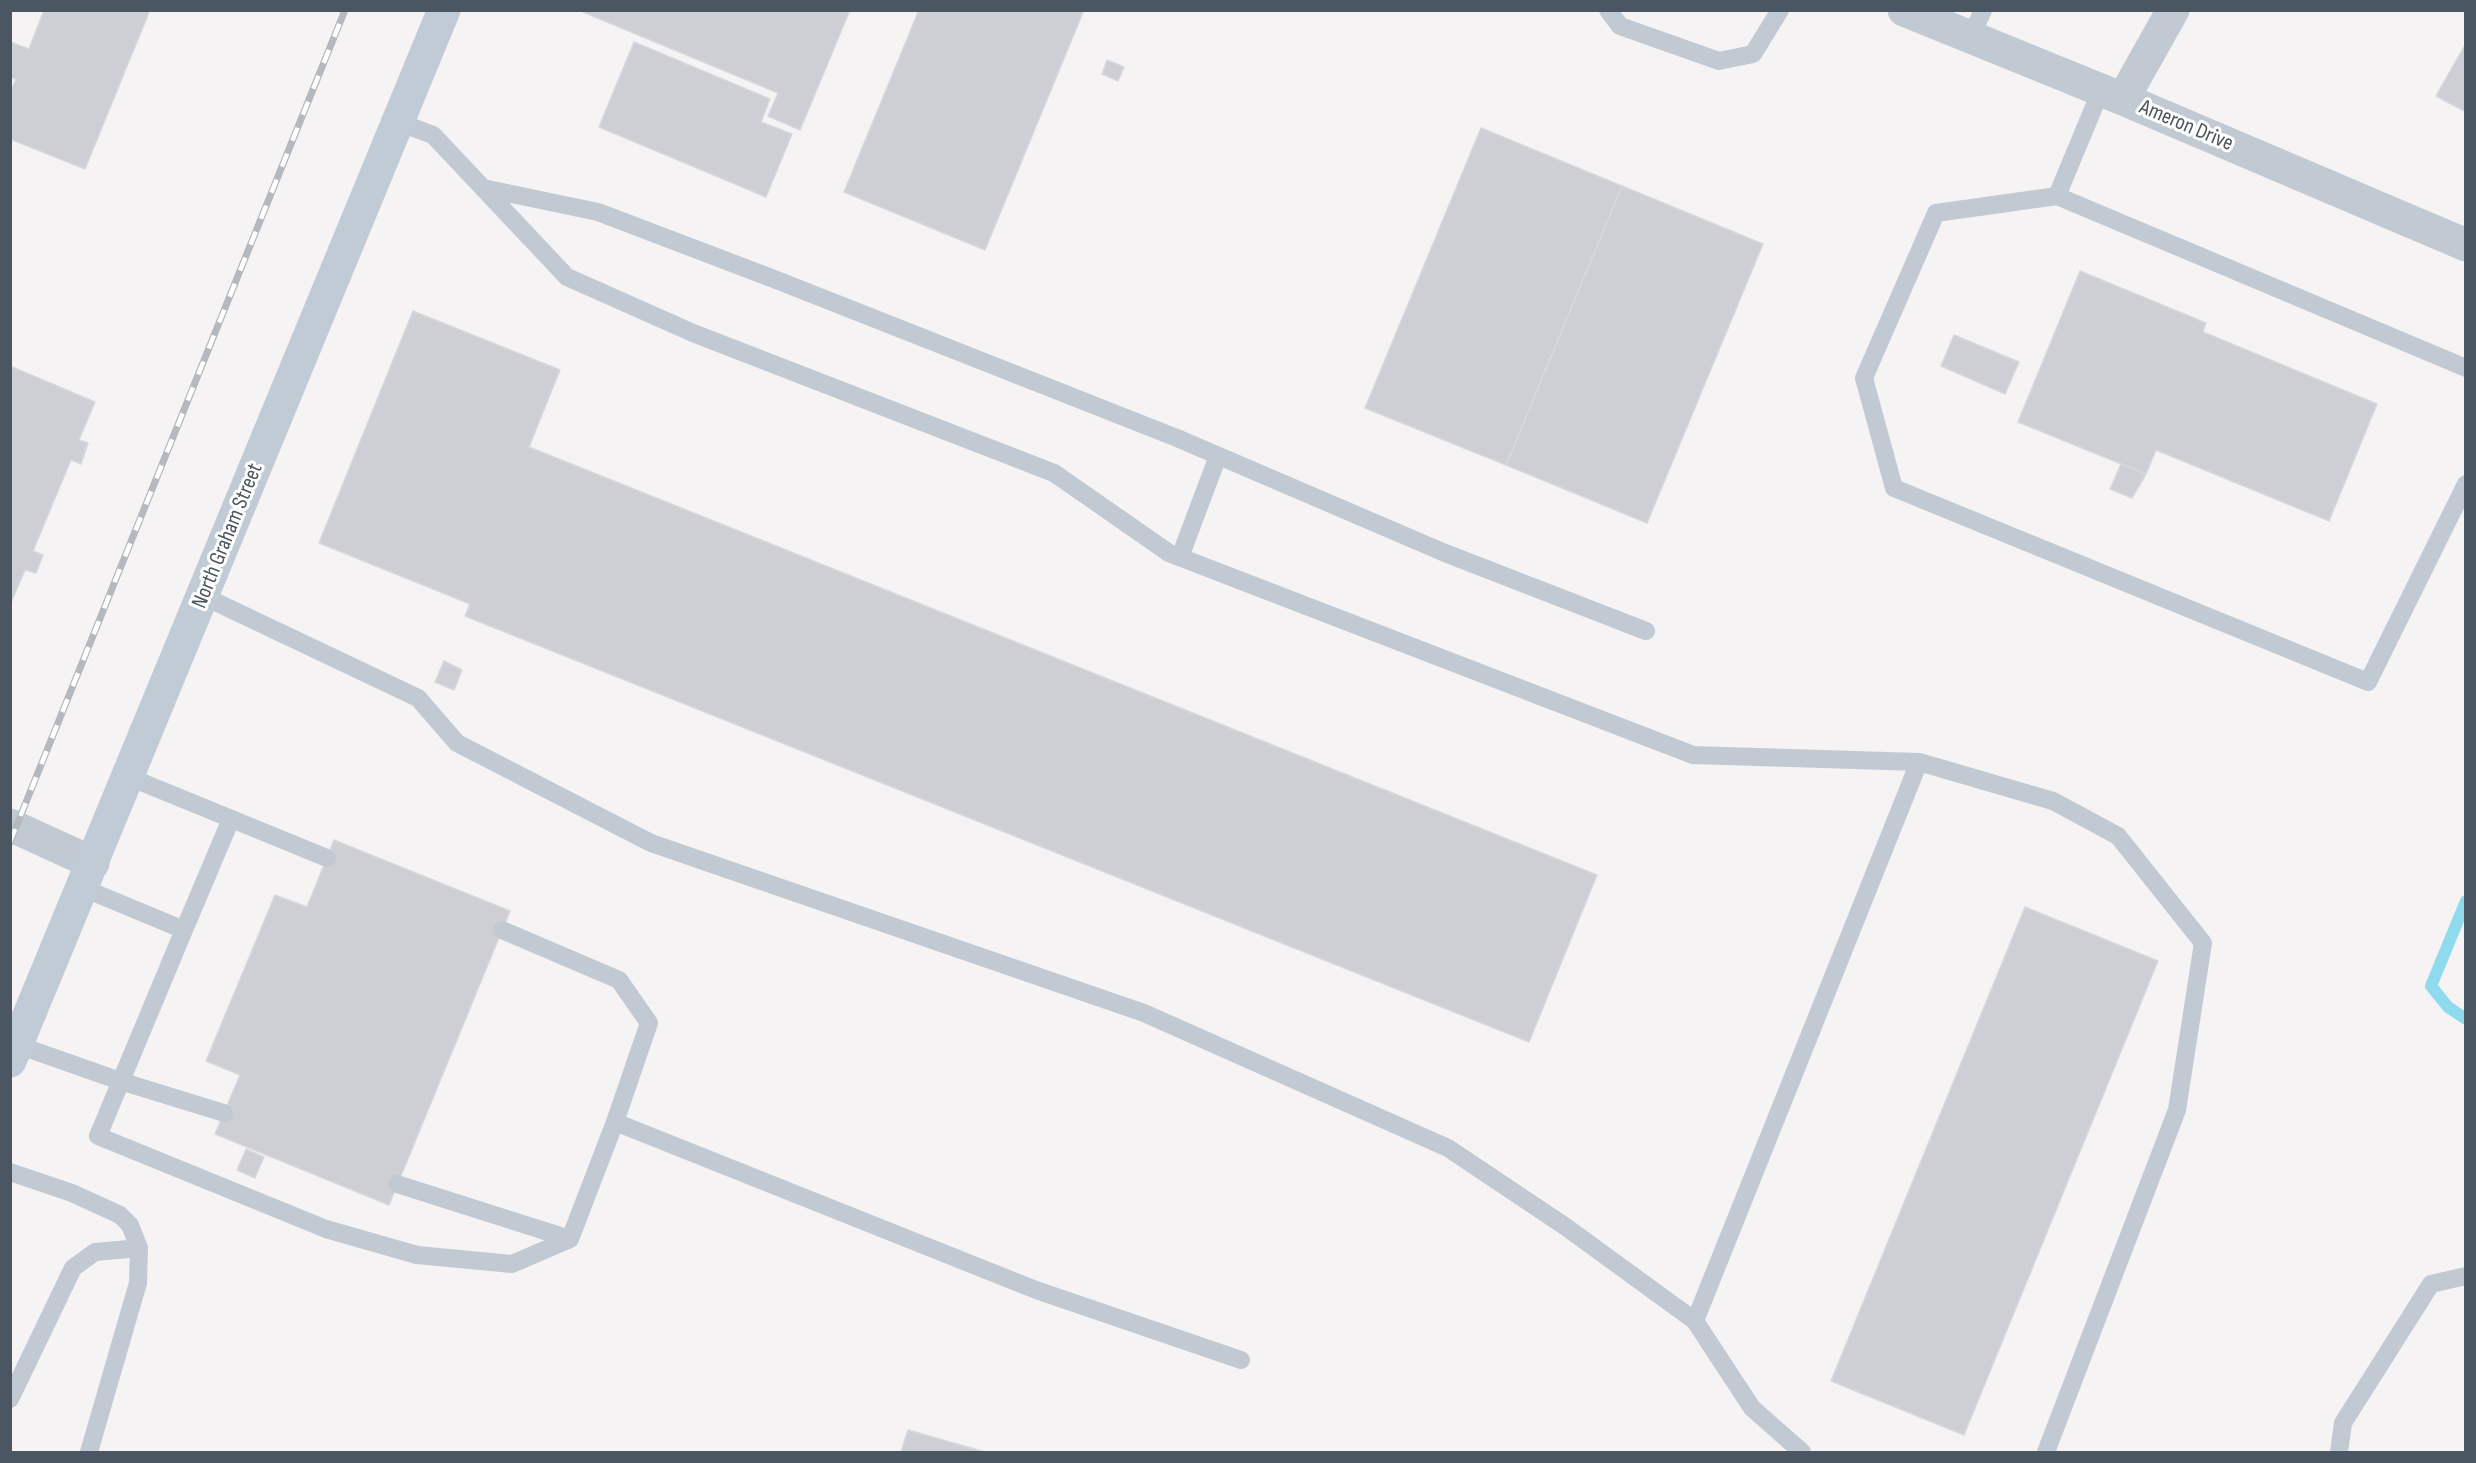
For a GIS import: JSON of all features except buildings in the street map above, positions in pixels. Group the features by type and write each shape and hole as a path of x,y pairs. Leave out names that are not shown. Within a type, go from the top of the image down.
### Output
{"main road":[{"name":"North Graham Street","path":"14,1053 444,10"}],"street":[{"name":"Ameron Drive","path":"1904,10 1977,24 2112,95 2466,245"},
{"path":"2112,95 2173,10"},
{"path":"10,825 88,876"}],"lane":[{"path":"1608,10 1620,26 1719,61 1753,54 1780,10"},
{"path":"2056,196 2112,95"},
{"path":"398,122 433,135 567,277 693,333 1054,473 1169,553 1694,755 1919,762 2053,801 2118,836 2203,943 2177,1110 2046,1452"},
{"path":"483,188 598,212 785,283 1218,456 1445,553 1646,631"},
{"path":"2466,368 2056,196 1936,213 1864,378 1894,488 2368,682 2466,484"},
{"path":"1180,557 1218,456"},
{"path":"203,597 418,698 457,743 651,843 1144,1012 1448,1148 1566,1227 1695,1321 1752,1408 1802,1452"},
{"path":"1695,1321 1919,762"},
{"path":"129,777 327,858"},
{"path":"231,819 98,1136 326,1229 417,1255 512,1264 570,1239 615,1122 649,1023 619,980 502,930"},
{"path":"88,876 184,930"},
{"path":"14,1053 120,1081 224,1113"},
{"path":"615,1122 1036,1290 1241,1360"},
{"path":"10,1172 72,1193 120,1215 130,1225 139,1248 138,1283 89,1452"},
{"path":"397,1184 570,1239"},
{"path":"10,1399 73,1268 95,1252 139,1248"},
{"path":"2339,1452 2343,1423 2431,1284 2466,1276"}],"waterway":[{"path":"2466,901 2431,986 2448,1007 2466,1019"}],"railway":[{"path":"10,842 345,10"}]}
